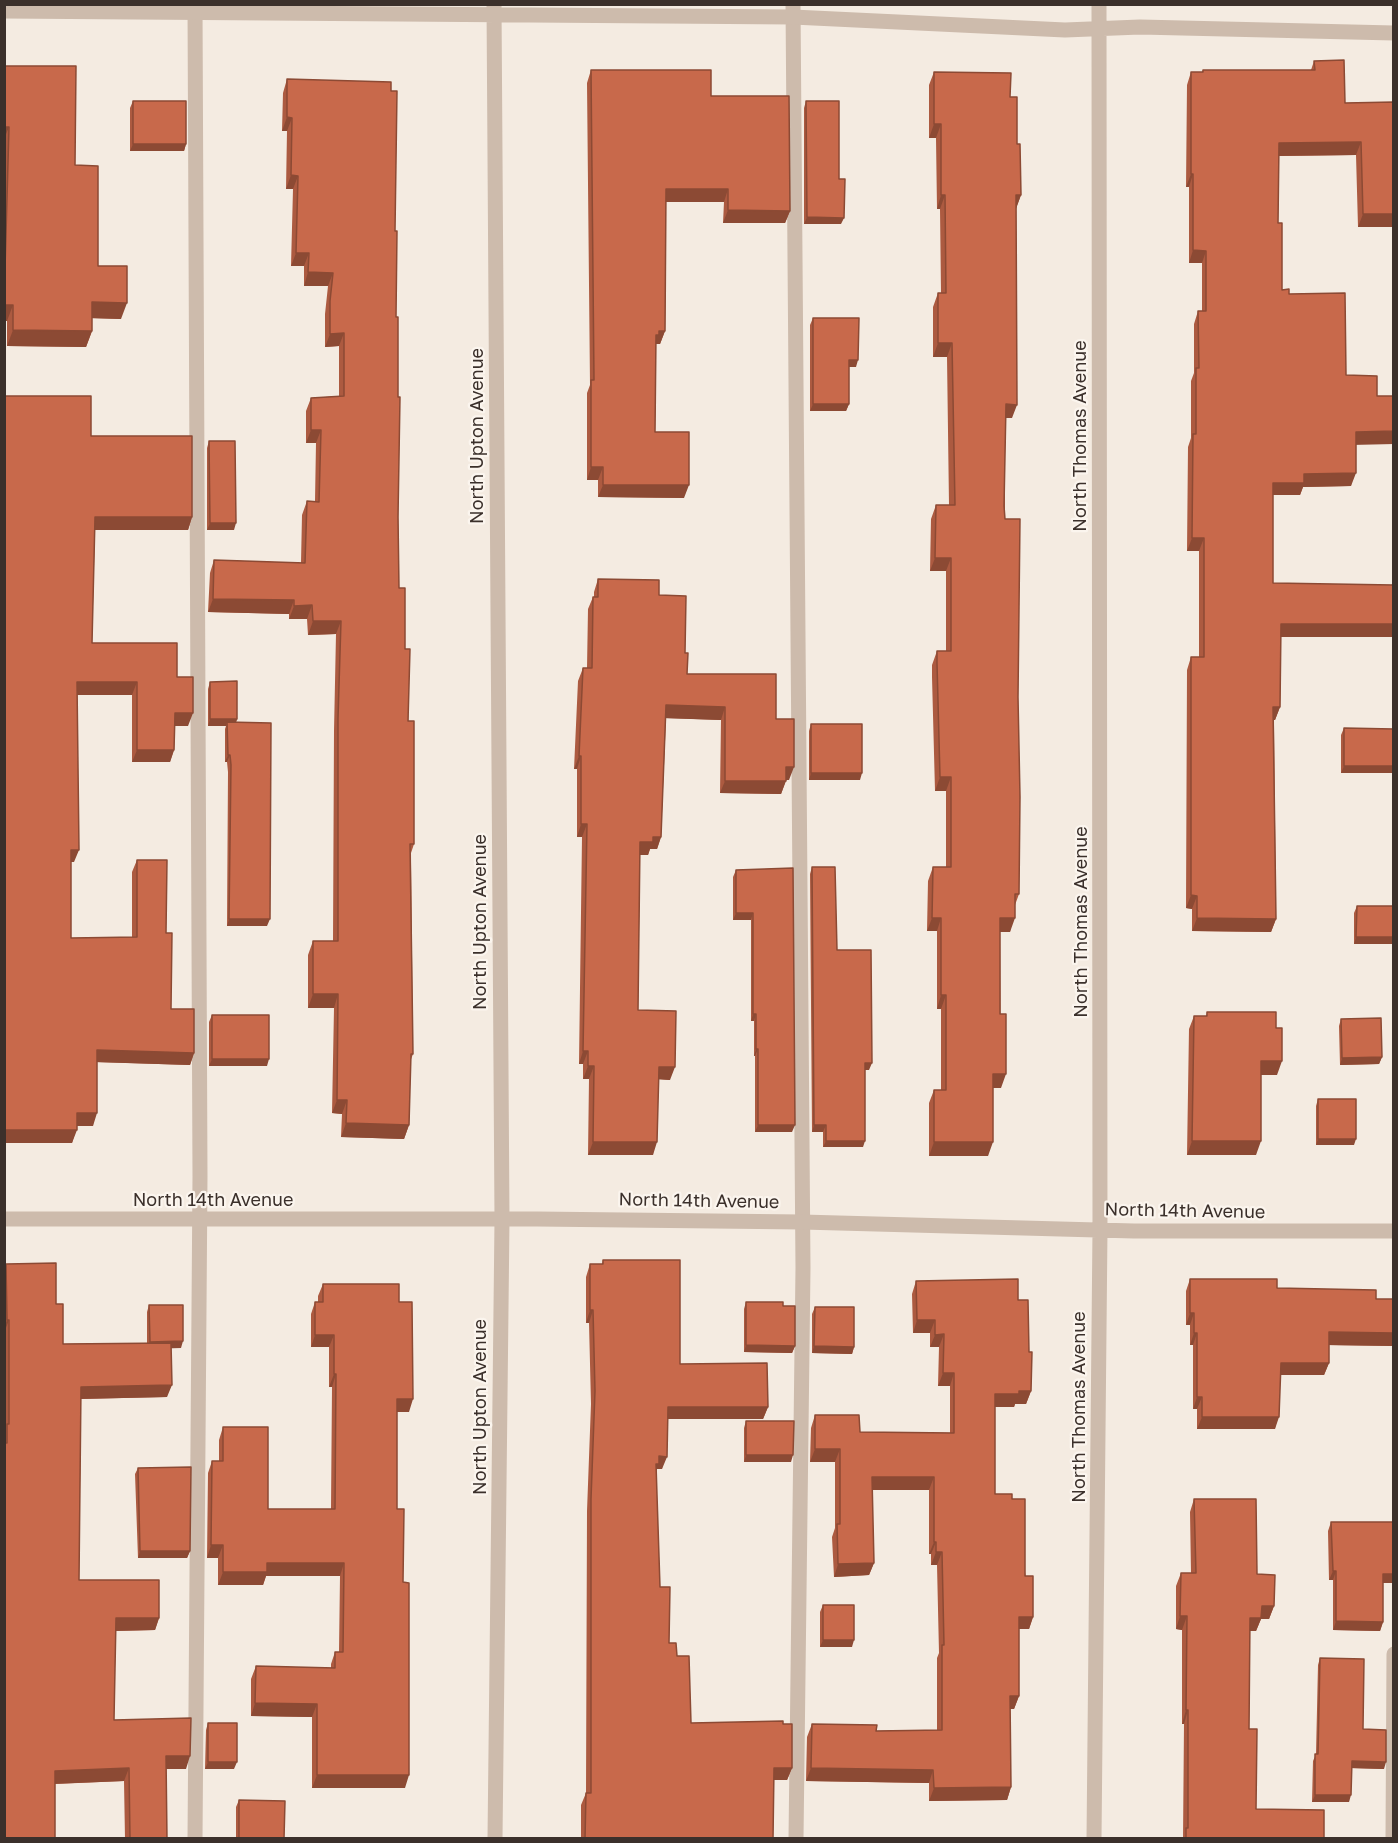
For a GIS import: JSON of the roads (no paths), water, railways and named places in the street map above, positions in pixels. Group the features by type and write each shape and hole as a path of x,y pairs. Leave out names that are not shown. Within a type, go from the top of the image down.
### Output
{"street":[{"name":"North Thomas Avenue","path":"1094,1839 1100,1229 1099,4"},
{"path":"4,11 195,8 793,11 1099,30 1140,27 1394,33"},
{"path":"195,8 200,1219 195,1839"},
{"name":"North Upton Avenue","path":"494,10 502,1220 495,1839"},
{"path":"793,11 802,1222 796,1839"},
{"name":"North 14th Avenue","path":"4,1219 802,1222 1100,1229 1394,1231"},
{"path":"1393,1839 1394,1654"}]}
